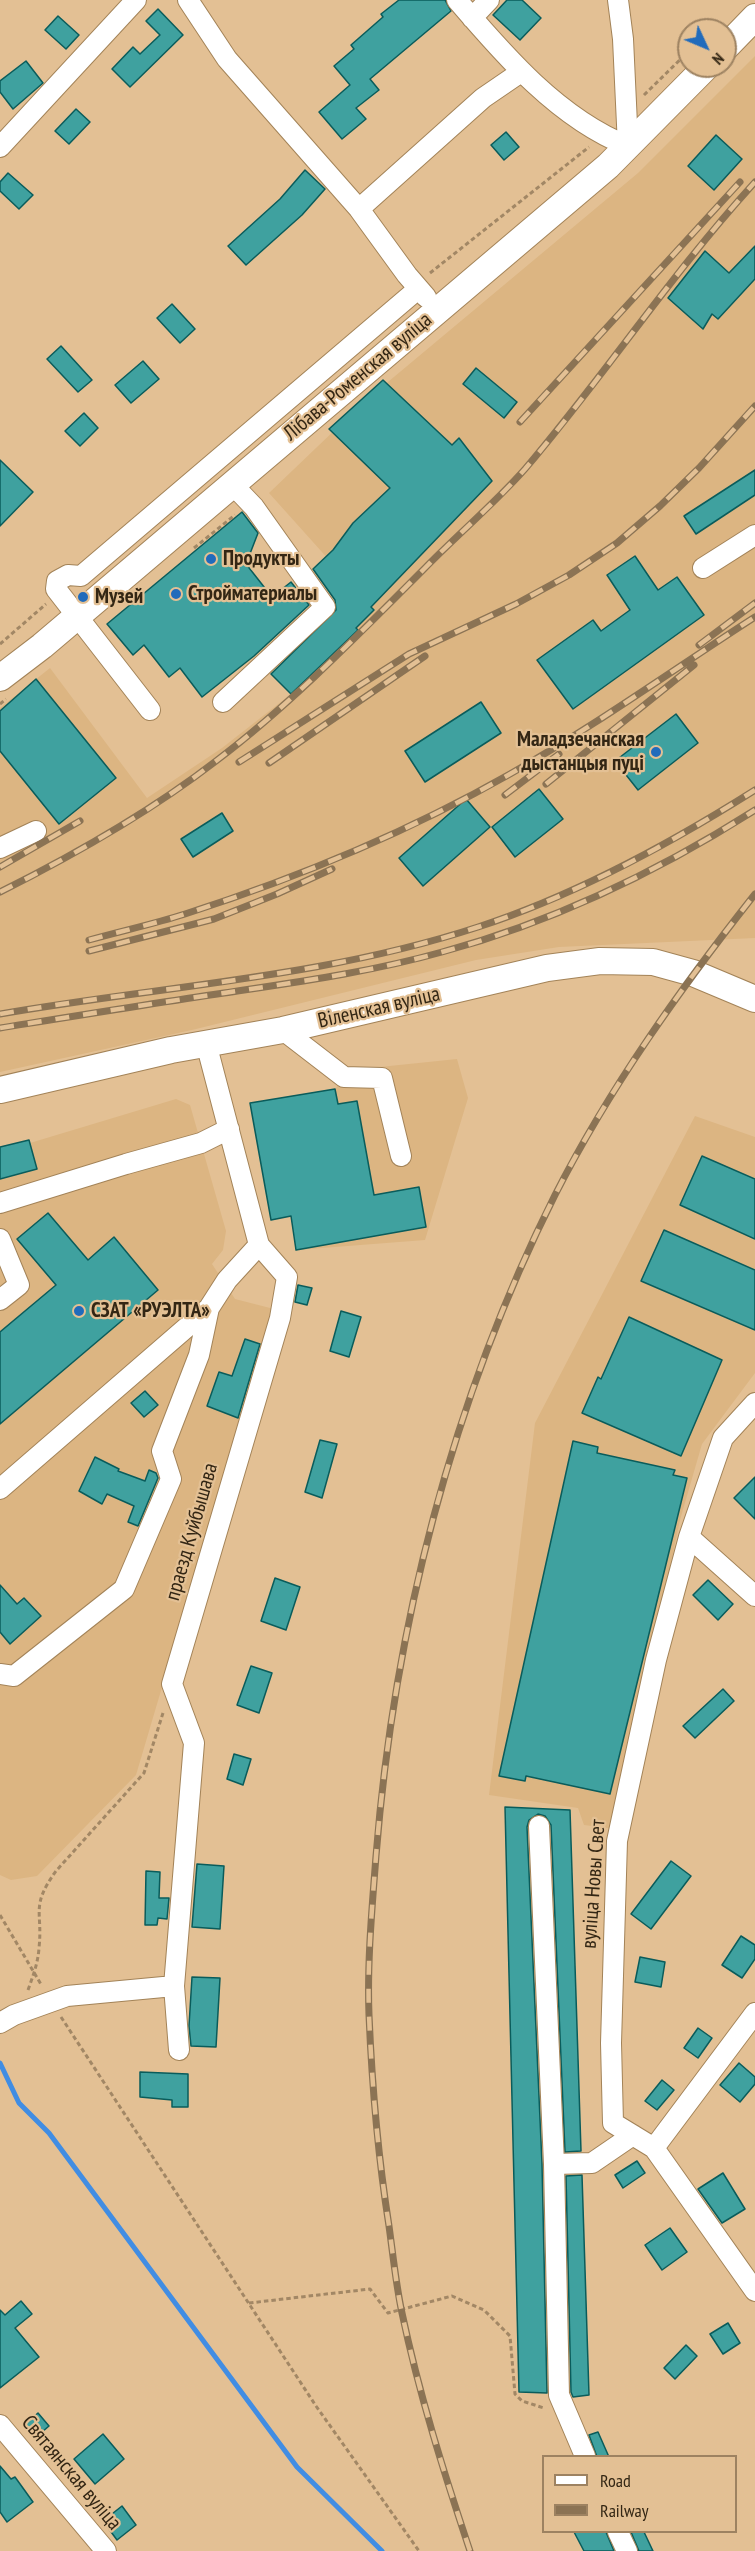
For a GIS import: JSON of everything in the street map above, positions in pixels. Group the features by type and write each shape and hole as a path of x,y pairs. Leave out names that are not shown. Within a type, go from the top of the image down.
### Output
{"main road":[{"path":"737,36 755,17"},
{"name":"Лібава-Роменская вуліца","path":"0,678 42,646 608,166 695,78"},
{"name":"Віленская вуліца","path":"0,1090 206,1043 283,1030 547,968 600,961 653,962 693,973 755,999"}],"street":[{"path":"0,147 136,0"},
{"path":"188,0 227,59 359,209 418,290 438,309"},
{"path":"457,0 521,72 602,136 628,146 623,39 618,0"},
{"path":"472,18 489,0"},
{"path":"359,209 475,105 521,72"},
{"path":"150,710 56,589 57,582 68,575 81,576 418,290"},
{"path":"223,702 325,607 254,507 232,484"},
{"path":"704,568 755,535"},
{"path":"0,848 36,831"},
{"path":"283,1030 344,1077 382,1078 401,1156"},
{"name":"праезд Куйбышава","path":"172,1684 280,1318 287,1277 259,1245 206,1043"},
{"path":"0,1203 201,1143 229,1129"},
{"path":"0,1239 19,1285 0,1300"},
{"path":"0,1489 209,1308 227,1280 259,1245"},
{"path":"0,1674 14,1676 124,1589 171,1479 162,1451 199,1355 209,1308"},
{"name":"вуліца Новы Свет","path":"755,1403 723,1438 690,1537 656,1660 617,1841 611,2043 613,2123 654,2148 755,2291"},
{"path":"690,1537 755,1596"},
{"path":"172,1684 194,1743 174,1986 179,2050"},
{"path":"539,1826 554,2164 559,2395 584,2455"},
{"path":"7,2019 67,1996 174,1986"},
{"path":"654,2148 755,2013"},
{"path":"554,2164 592,2163 633,2135"},
{"name":"Святаянская вуліца","path":"0,2425 106,2551"},
{"path":"618,2533 627,2551"}],"path":[{"path":"7,2019 26,1995 34,1973 40,1945 38,1908 45,1887 56,1871 144,1773 172,1684"},
{"path":"0,1916 52,2002 316,2406 419,2551"},
{"path":"249,2303 370,2289 388,2313 452,2296 484,2310 510,2336 514,2394 522,2401 568,2418"}],"shaded area":[{"path":"755,56 755,938 559,947 476,960 192,1030 0,1072 0,708 50,668 147,798 222,748 291,694 358,631 356,628 374,610 269,493 364,402 638,173 733,78 737,78 737,74"},
{"path":"457,1059 468,1098 425,1240 296,1250 291,1216 271,1220 250,1103 335,1089 351,1070"},
{"path":"176,1099 190,1105 226,1231 223,1250 212,1264 235,1299 274,1309 136,1775 37,1876 11,1880 0,1875 0,1149 30,1143"},
{"path":"695,1116 755,1137 755,1373 702,1444 680,1520 615,1829 584,1825 578,1808 489,1795 535,1423"}],"building":[{"path":"399,0 445,0 451,11 370,79 379,90 356,108 366,119 342,139 319,112 350,85 334,66 354,49 351,45 383,17 381,14"},
{"path":"507,0 522,0 541,18 520,40 493,15"},
{"path":"158,9 183,35 130,87 112,69 133,47 140,54 160,35 146,21"},
{"path":"58,16 79,35 66,49 45,30"},
{"path":"26,61 43,83 13,109 0,92 0,81"},
{"path":"76,109 90,122 69,144 55,131"},
{"path":"506,132 519,147 504,160 491,145"},
{"path":"716,135 742,159 714,190 688,166"},
{"path":"305,170 325,189 302,215 246,265 228,246 280,199"},
{"path":"8,173 33,195 19,209 0,191 0,182"},
{"path":"755,246 755,279 718,319 712,314 703,329 668,298 705,251 729,273"},
{"path":"172,304 195,329 180,343 157,318"},
{"path":"61,346 92,380 78,392 47,359"},
{"path":"143,361 159,379 131,403 115,385"},
{"path":"476,368 517,402 504,418 463,384"},
{"path":"383,380 452,445 459,438 492,481 371,607 374,610 356,628 358,630 291,694 271,674 336,610 335,600 313,569 333,550 353,523 390,488 329,429"},
{"path":"84,413 98,428 80,446 65,431"},
{"path":"0,460 33,492 0,526"},
{"path":"755,470 755,495 696,534 684,516"},
{"path":"242,512 258,533 246,564 272,597 291,582 309,605 254,656 202,697 180,668 169,677 144,645 133,655 107,624"},
{"path":"635,556 658,590 677,577 704,615 573,709 537,660 593,620 601,631 630,610 607,575"},
{"path":"36,679 116,778 59,824 0,751 0,711"},
{"path":"481,702 501,733 425,782 405,751"},
{"name":"Маладзечанская дыстанцыя пуці","path":"676,714 698,743 638,790 615,761"},
{"path":"539,789 563,819 515,857 492,827"},
{"path":"466,799 490,827 423,886 399,858"},
{"path":"222,813 233,831 193,857 181,839"},
{"path":"335,1089 338,1104 357,1101 374,1195 419,1187 426,1227 296,1250 291,1216 271,1220 250,1103"},
{"path":"29,1140 37,1169 0,1179 0,1147"},
{"path":"702,1156 755,1179 755,1239 680,1205"},
{"name":"СЗАТ «РУЭЛТА»","path":"48,1213 88,1260 114,1237 158,1290 0,1424 0,1332 56,1285 17,1239"},
{"path":"664,1230 755,1270 755,1330 641,1281"},
{"path":"298,1285 312,1288 307,1305 295,1302"},
{"path":"341,1311 361,1317 349,1357 330,1351"},
{"path":"629,1317 722,1360 681,1456 582,1413 598,1377 601,1379"},
{"path":"245,1339 260,1344 238,1418 207,1406 219,1372 232,1376"},
{"path":"145,1391 158,1405 144,1417 131,1403"},
{"path":"320,1440 337,1444 322,1498 305,1492"},
{"path":"573,1441 598,1447 597,1453 675,1470 673,1475 687,1478 610,1794 526,1776 525,1781 499,1776"},
{"path":"95,1457 119,1469 118,1471 145,1481 149,1470 156,1473 158,1478 138,1526 128,1522 134,1506 107,1494 102,1504 79,1491"},
{"path":"755,1477 755,1519 734,1498"},
{"path":"275,1578 300,1587 286,1630 261,1621"},
{"path":"708,1580 733,1604 718,1620 693,1595"},
{"path":"0,1585 17,1604 24,1598 41,1616 10,1644 0,1632"},
{"path":"251,1666 272,1673 259,1713 237,1705"},
{"path":"723,1689 734,1701 695,1738 683,1726"},
{"path":"234,1754 251,1759 243,1785 227,1779"},
{"path":"505,1807 570,1810 581,2151 565,2152 551,1825 545,1816 538,1814 529,1820 527,1827 542,2164 547,2393 519,2392"},
{"path":"671,1861 691,1876 651,1929 631,1914"},
{"path":"197,1864 224,1866 220,1929 192,1927"},
{"path":"146,1871 160,1872 159,1898 169,1898 167,1919 158,1918 157,1925 145,1925"},
{"path":"741,1936 755,1945 755,1959 742,1978 722,1965"},
{"path":"640,1957 665,1962 661,1987 635,1982"},
{"path":"192,1977 220,1978 216,2047 191,2046 189,2026"},
{"path":"698,2028 712,2038 698,2058 684,2048"},
{"path":"739,2063 755,2077 755,2084 740,2102 720,2085"},
{"path":"140,2072 188,2074 188,2107 172,2107 172,2100 140,2097"},
{"path":"662,2080 674,2090 657,2110 645,2101"},
{"path":"637,2161 645,2173 623,2188 615,2175"},
{"path":"723,2173 745,2209 722,2223 698,2189"},
{"path":"582,2175 589,2395 573,2397 571,2392 566,2176"},
{"path":"670,2228 687,2252 662,2270 645,2245"},
{"path":"21,2301 32,2314 15,2328 39,2357 0,2388 0,2310 5,2315"},
{"path":"728,2323 740,2343 723,2354 710,2334"},
{"path":"686,2345 697,2356 675,2379 664,2368"},
{"path":"38,2413 49,2426 34,2439 23,2426"},
{"path":"598,2432 608,2455 596,2455 589,2435"},
{"path":"103,2434 124,2459 95,2484 74,2459"},
{"path":"0,2466 11,2479 15,2477 33,2502 7,2522 0,2512"},
{"path":"122,2506 136,2525 117,2540 103,2521"},
{"path":"575,2533 606,2533 614,2551 584,2551"},
{"path":"631,2533 644,2533 653,2551 639,2551"}],"waterway":[{"path":"0,2063 19,2103 49,2133 297,2467 382,2551"}],"railway":[{"path":"520,422 740,182"},
{"path":"0,892 83,848 165,798 244,739 323,669 525,469 695,252 755,182"},
{"path":"239,762 409,654 516,604 569,575 617,543 699,468 755,406"},
{"path":"699,645 755,603"},
{"path":"89,940 173,918 269,885 351,852 432,815 510,774 573,737 755,617"},
{"path":"269,763 425,656"},
{"path":"546,784 694,665"},
{"path":"505,795 559,754"},
{"path":"0,1014 301,970 420,944 478,927 550,900 621,867 755,790"},
{"path":"0,1028 334,976 442,952 524,926 604,893 681,854 755,810"},
{"path":"0,867 80,821"},
{"path":"89,951 214,919 332,869"},
{"path":"470,2551 433,2433 402,2313 382,2173 374,2095 370,2042 370,1936 385,1771 397,1685 413,1601 458,1434 486,1353 518,1273 576,1155 623,1077 673,1003 755,894"}],"place":[{"name":"Продукты","path":"211,559"},
{"name":"Стройматериалы","path":"176,594"},
{"name":"Музей","path":"83,597"},
{"name":"Маладзечанская дыстанцыя пуці","path":"656,752"},
{"name":"СЗАТ «РУЭЛТА»","path":"79,1311"}]}
